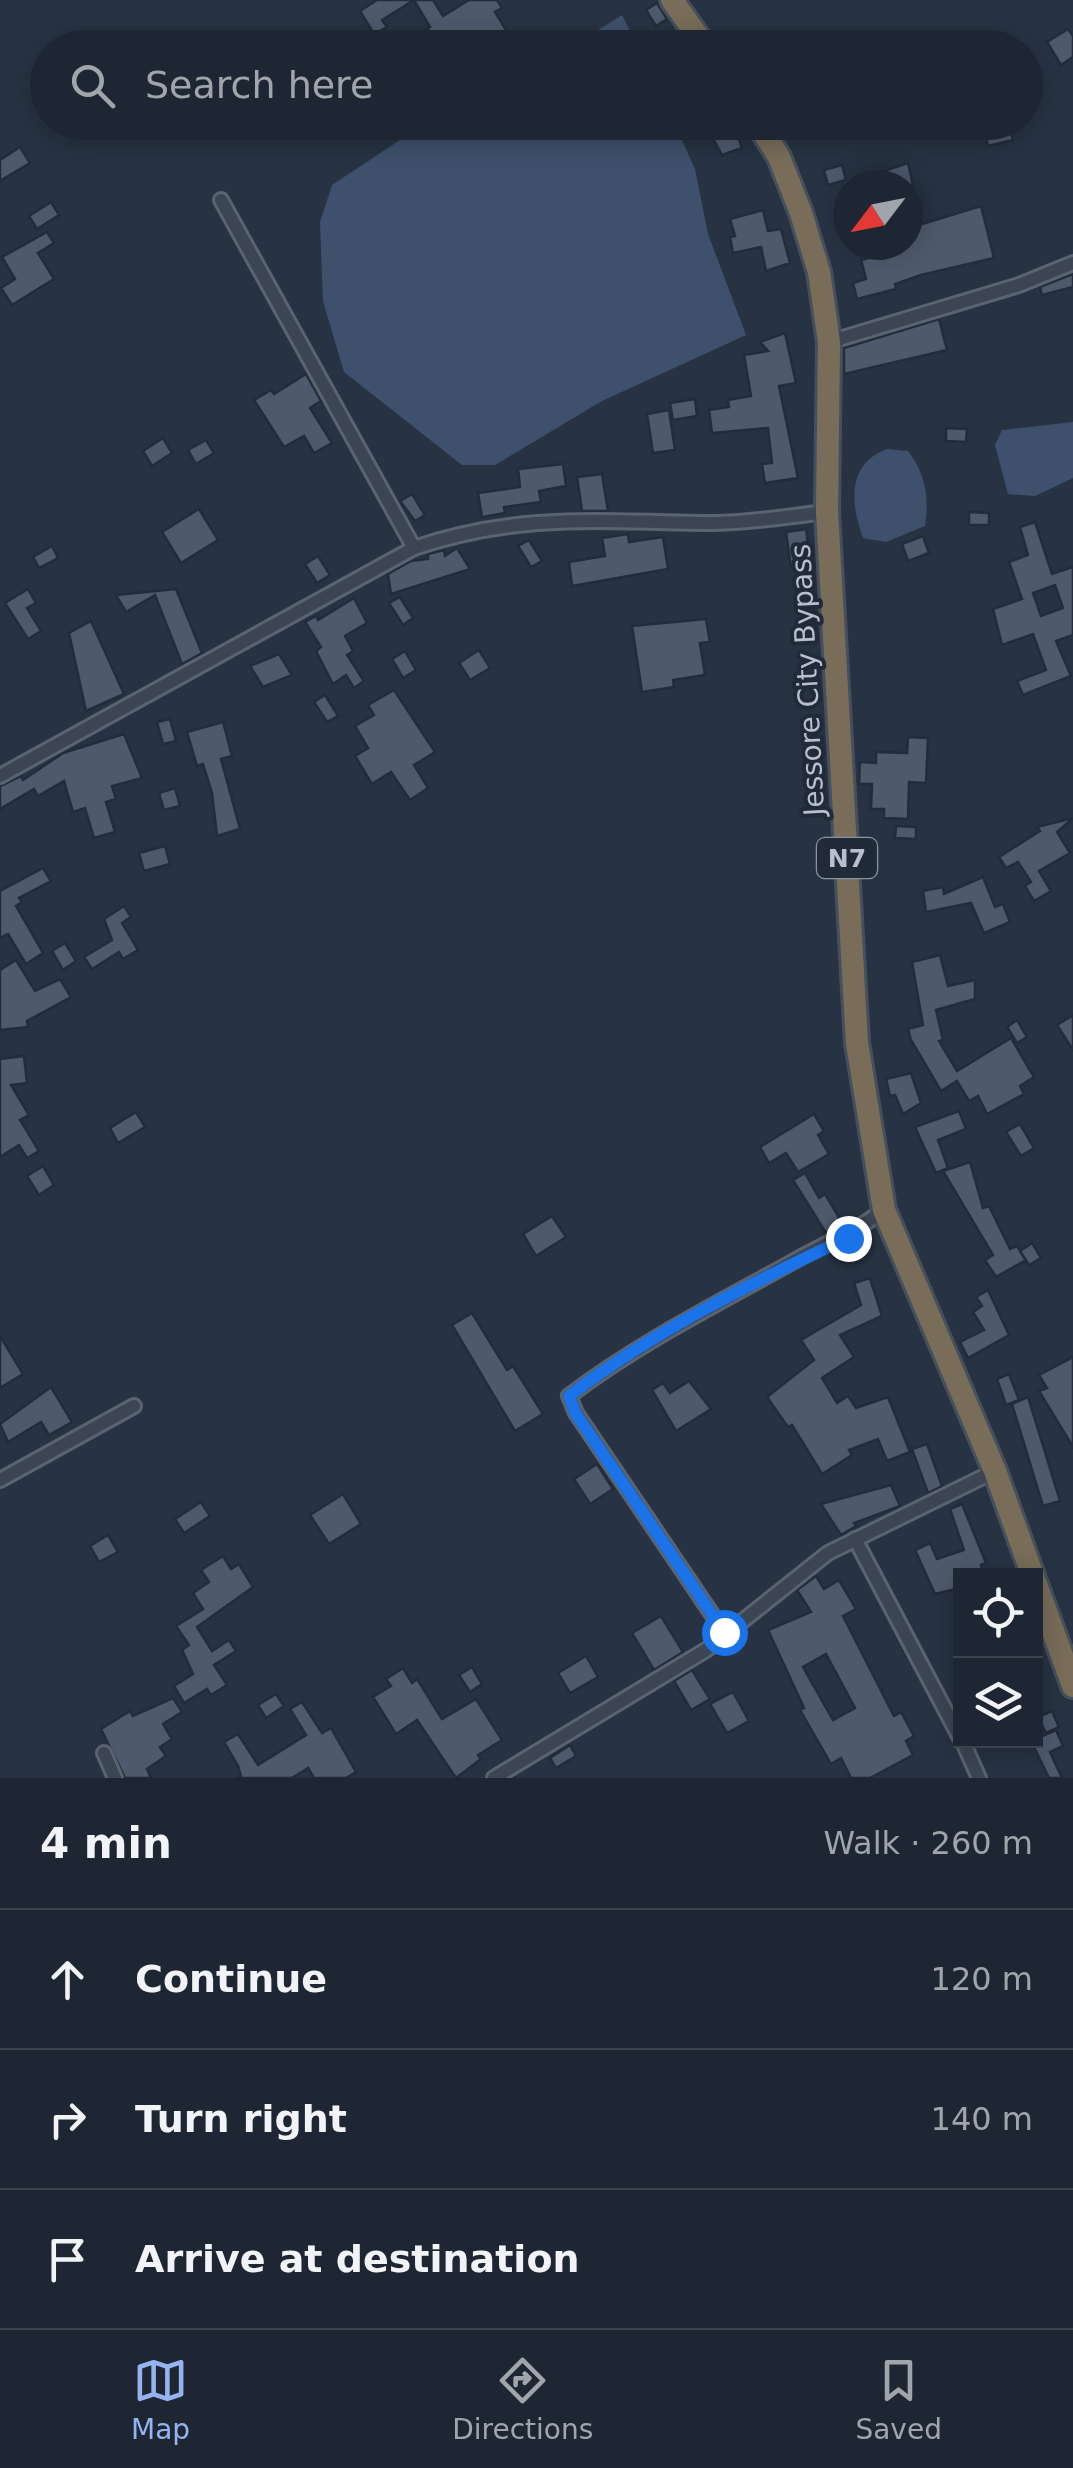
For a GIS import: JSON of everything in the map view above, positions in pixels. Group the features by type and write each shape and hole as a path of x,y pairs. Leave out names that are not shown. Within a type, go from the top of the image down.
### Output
{"highway":[{"path":"672,0 693,30"},
{"name":"Jessore City Bypass","path":"768,140 801,213 818,272 828,342 828,512 857,1043 884,1210 995,1471 1029,1568"},
{"path":"1043,1603 1073,1686"}],"street":[{"path":"221,200 414,548"},
{"path":"828,342 1019,285 1073,263"},
{"path":"0,776 414,548 470,529 513,522 716,523 828,512"},
{"path":"724,1632 576,1414 569,1396 625,1354 810,1253 848,1238 884,1210"},
{"path":"0,1480 134,1406"},
{"path":"494,1778 706,1650 828,1552 995,1471"},
{"path":"855,1539 953,1724"},
{"path":"965,1748 979,1778"},
{"path":"104,1753 116,1778"}],"water":[{"path":"622,15 630,30 598,30"},
{"path":"400,140 682,140 695,169 708,234 746,335 600,402 495,465 462,465 344,372 323,301 320,222 332,185"},
{"path":"1073,422 1073,478 1035,496 1008,494 995,445 1002,430"},
{"path":"887,449 908,451 922,478 927,505 925,526 886,542 863,538 854,498 858,474 874,456"}],"building":[{"path":"377,0 414,0 382,20 387,27 381,30 372,30 360,11"},
{"path":"414,0 433,0 443,16 469,0 497,0 502,8 495,12 506,30 426,30 430,27"},
{"path":"657,3 667,19 656,26 646,10"},
{"path":"1068,29 1073,36 1073,57 1061,65 1047,42"},
{"path":"714,140 739,140 742,148 722,155"},
{"path":"986,140 1013,140 988,146"},
{"path":"20,147 30,163 0,181 0,160"},
{"path":"908,163 910,170 887,170"},
{"path":"842,165 843,170 833,170 833,184 828,185 824,170"},
{"path":"51,202 59,215 37,229 29,216"},
{"path":"981,206 994,258 921,275 895,284 896,289 857,299 853,283 866,279 861,260 923,260 923,224"},
{"path":"763,210 768,231 781,229 790,263 766,271 761,247 733,253 730,237 735,236 730,219"},
{"path":"47,232 54,243 38,253 54,279 12,305 1,288 15,279 2,257"},
{"path":"1073,274 1073,287 1042,295 1040,287"},
{"path":"939,319 947,350 844,374 844,348"},
{"path":"785,333 796,383 779,386 798,478 765,483 762,464 772,463 768,428 712,433 709,410 729,407 728,400 751,396 744,355 768,351 760,342"},
{"path":"306,374 321,401 310,408 332,443 314,453 304,436 284,447 254,400 271,390 274,394"},
{"path":"695,399 697,416 673,420 670,403"},
{"path":"669,410 675,450 653,453 647,414"},
{"path":"946,428 967,429 966,442 946,441"},
{"path":"163,438 172,453 152,466 143,451"},
{"path":"206,440 214,453 196,464 188,450"},
{"path":"563,464 566,486 539,491 541,502 504,507 505,513 482,517 478,493 520,487 518,469"},
{"path":"602,474 608,511 582,511 577,477"},
{"path":"412,494 425,515 415,521 400,501"},
{"path":"199,509 218,540 181,563 162,532"},
{"path":"969,512 989,513 989,525 969,525"},
{"path":"1035,522 1052,574 1073,567 1073,635 1056,641 1071,676 1023,695 1017,681 1046,670 1033,634 1002,645 993,609 1022,599 1009,562 1028,555 1020,527","holes":["1055,585 1063,608 1041,616 1033,593"]},
{"path":"806,529 811,565 791,568 786,532"},
{"path":"628,534 629,542 663,537 668,569 572,586 569,562 605,556 602,538"},
{"path":"923,536 929,553 908,561 902,544"},
{"path":"529,540 542,561 531,567 518,546"},
{"path":"52,546 58,558 39,568 33,557"},
{"path":"457,548 470,569 391,594 388,574 411,561 428,559 428,554 444,550 445,556"},
{"path":"318,556 330,575 317,583 305,564"},
{"path":"28,589 36,603 27,608 41,631 28,639 5,603"},
{"path":"176,589 202,653 182,664 155,595 126,612 116,595"},
{"path":"400,597 413,618 403,625 389,603"},
{"path":"354,598 367,623 345,636 353,651 347,655 364,681 354,688 346,675 333,684 316,651 321,647 305,622 316,616 318,620"},
{"path":"706,619 710,642 700,643 705,675 673,680 674,687 642,692 632,626"},
{"path":"91,621 124,694 86,711 69,633"},
{"path":"479,650 490,668 470,680 459,663"},
{"path":"405,651 416,670 403,678 392,659"},
{"path":"279,654 292,675 263,687 250,666"},
{"path":"394,690 435,752 414,765 428,788 410,800 391,772 372,784 355,756 368,748 355,726 374,715 368,705"},
{"path":"325,695 338,716 327,722 314,702"},
{"path":"170,719 176,741 163,744 157,722"},
{"path":"223,722 232,756 221,759 240,829 217,836 212,793 203,764 197,766 187,732"},
{"path":"124,734 142,778 112,786 116,799 106,802 115,832 94,838 85,808 73,812 64,781 38,796 34,789 0,809 0,786 21,776 23,780 63,753"},
{"path":"908,737 928,738 926,783 909,782 908,819 884,818 884,809 871,809 872,784 859,784 860,762 876,763 876,752 907,753"},
{"path":"175,788 180,806 164,810 159,793"},
{"path":"1073,818 1057,832 1070,853 1039,871 1051,891 1034,901 1025,886 1031,882 1018,862 1006,868 999,857 1040,831 1037,827"},
{"path":"896,826 916,827 916,839 895,838"},
{"path":"165,846 170,864 144,871 139,853"},
{"path":"43,868 51,881 19,898 22,902 16,906 43,953 26,964 8,934 0,938 0,891"},
{"path":"983,877 995,907 1003,904 1010,922 984,933 971,903 926,912 923,891 943,887 944,894"},
{"path":"124,906 131,917 122,923 138,950 123,959 119,952 92,969 84,957 112,940 104,919"},
{"path":"65,943 76,961 63,970 52,951"},
{"path":"940,955 948,986 975,980 975,999 936,1010 943,1040 939,1041 957,1071 1011,1038 1034,1077 1020,1086 1024,1094 987,1114 978,1096 969,1101 957,1081 941,1091 911,1040 908,1029 923,1025 912,962"},
{"path":"16,960 35,991 60,979 71,997 27,1021 28,1027 0,1030 0,970"},
{"path":"1073,1015 1073,1050 1057,1025"},
{"path":"1017,1020 1027,1037 1017,1043 1007,1027"},
{"path":"24,1056 27,1083 11,1085 29,1115 20,1120 39,1151 27,1158 19,1145 0,1157 0,1059"},
{"path":"911,1073 921,1103 903,1114 895,1095 890,1096 886,1079"},
{"path":"959,1111 966,1129 938,1140 948,1168 936,1173 915,1127"},
{"path":"136,1112 145,1127 118,1143 110,1128"},
{"path":"814,1114 824,1131 818,1135 829,1154 798,1172 786,1153 769,1163 760,1147"},
{"path":"1020,1124 1034,1148 1021,1156 1006,1132"},
{"path":"970,1162 983,1208 989,1206 1010,1249 1017,1246 1026,1260 996,1277 985,1260 993,1255 943,1171"},
{"path":"43,1166 54,1185 39,1195 27,1176"},
{"path":"805,1173 819,1198 825,1194 843,1224 826,1233 793,1180"},
{"path":"552,1216 566,1237 536,1256 523,1234"},
{"path":"1032,1243 1041,1258 1029,1265 1020,1251"},
{"path":"870,1278 882,1316 840,1335 854,1357 822,1378 837,1403 848,1396 856,1408 888,1397 910,1452 887,1461 878,1439 849,1450 852,1455 822,1474 792,1425 788,1427 767,1397 814,1360 801,1340 861,1305 854,1283"},
{"path":"988,1290 1009,1335 968,1358 960,1342 984,1330 973,1312 982,1306 976,1297"},
{"path":"472,1313 507,1370 513,1366 543,1414 515,1431 452,1325"},
{"path":"0,1336 23,1374 0,1388"},
{"path":"1073,1357 1073,1447 1039,1391 1047,1388 1039,1375"},
{"path":"1009,1374 1019,1400 1006,1405 997,1379"},
{"path":"689,1381 711,1409 676,1431 652,1390 663,1383 670,1393"},
{"path":"51,1387 72,1422 49,1435 41,1422 8,1442 0,1424"},
{"path":"1028,1397 1060,1501 1043,1506 1012,1404"},
{"path":"927,1444 942,1486 928,1493 912,1449"},
{"path":"597,1464 613,1489 590,1504 574,1479"},
{"path":"891,1485 900,1506 854,1523 856,1526 841,1535 821,1504"},
{"path":"343,1494 361,1524 329,1544 310,1515"},
{"path":"201,1502 210,1516 184,1533 175,1519"},
{"path":"962,1504 986,1563 982,1568 953,1568 953,1590 935,1594 915,1550 930,1543 937,1559 964,1550 950,1509"},
{"path":"108,1535 118,1552 99,1562 90,1546"},
{"path":"223,1556 231,1569 239,1564 253,1587 197,1627 212,1651 229,1640 236,1651 214,1665 227,1685 211,1695 207,1689 184,1703 174,1686 193,1674 182,1650 189,1645 176,1626 203,1609 193,1593 209,1582 201,1570"},
{"path":"816,1576 824,1589 839,1580 856,1609 843,1616 894,1716 901,1712 914,1736 906,1741 913,1755 870,1778 851,1778 841,1758 831,1764 800,1710 804,1708 768,1630 811,1612 797,1590","holes":["826,1654 855,1708 833,1720 803,1667"]},
{"path":"661,1616 683,1652 654,1670 632,1633"},
{"path":"586,1656 598,1677 570,1693 558,1673"},
{"path":"472,1667 482,1684 470,1692 459,1675"},
{"path":"403,1668 412,1683 417,1679 442,1719 476,1699 502,1740 478,1755 481,1759 456,1778 417,1720 396,1734 373,1697 391,1686 386,1679"},
{"path":"692,1670 710,1699 691,1710 674,1681"},
{"path":"733,1692 749,1721 727,1733 710,1704"},
{"path":"276,1694 284,1706 266,1718 258,1705"},
{"path":"173,1698 182,1712 163,1724 172,1739 160,1747 166,1756 147,1769 151,1778 125,1778 101,1729 130,1711 133,1716"},
{"path":"302,1702 322,1733 331,1728 356,1772 346,1778 314,1778 308,1768 292,1778 237,1778 241,1776 238,1766 224,1742 238,1734 258,1765 306,1735 290,1709"},
{"path":"1052,1711 1059,1727 1046,1733 1043,1715"},
{"path":"1056,1730 1063,1746 1050,1752 1062,1778 1049,1778 1034,1748 1043,1748 1043,1736"},
{"path":"570,1745 576,1756 556,1768 550,1758"}],"route":[{"path":"724,1632 576,1414 569,1396 625,1354 810,1253 848,1238"}]}
